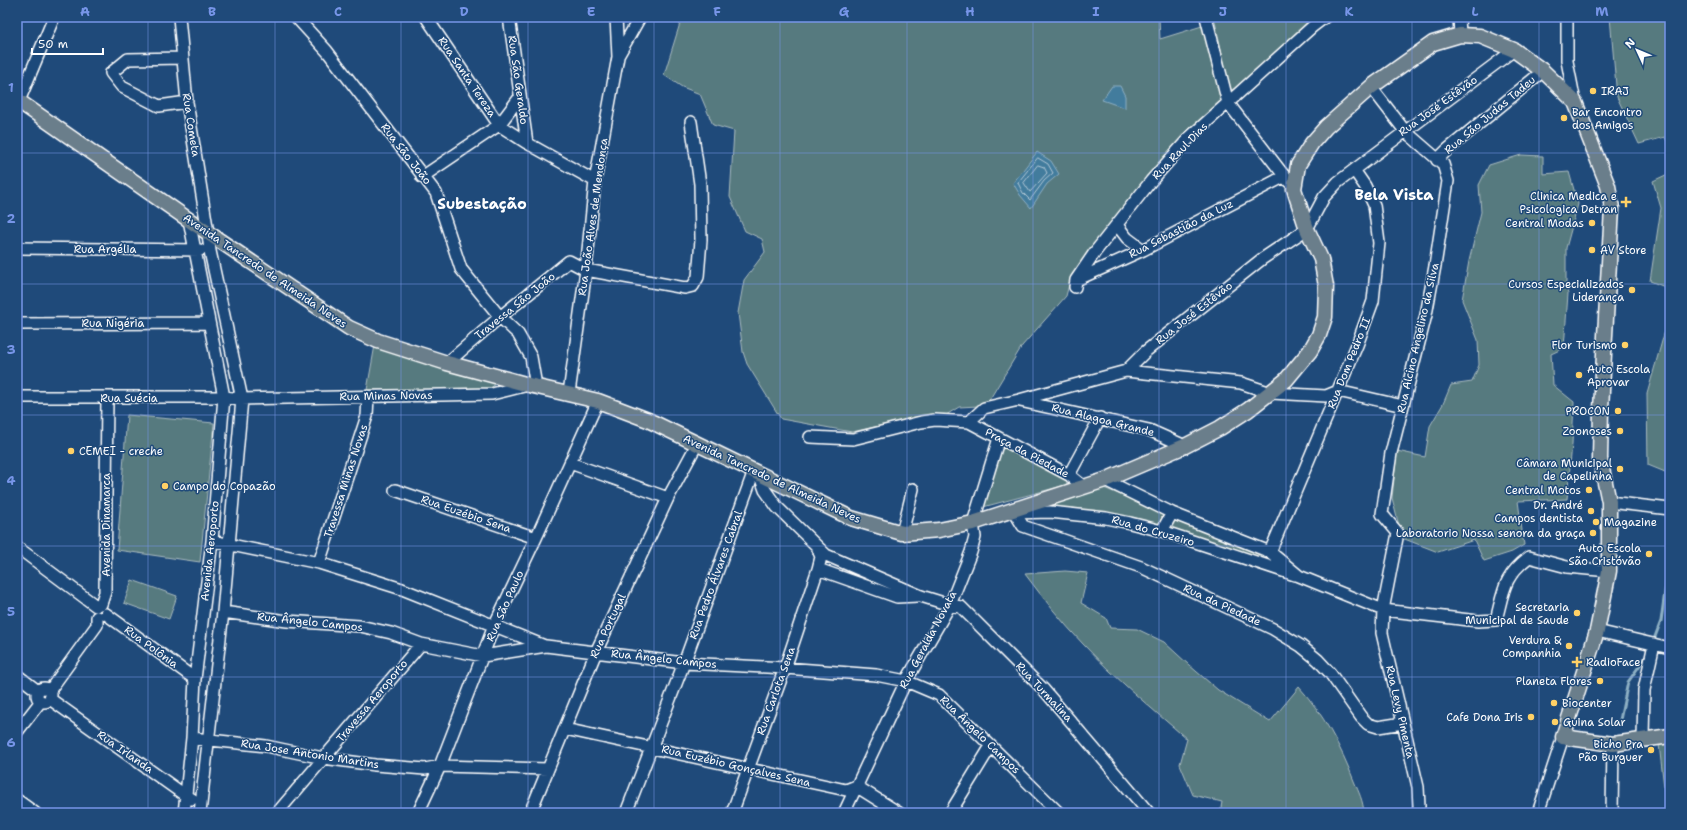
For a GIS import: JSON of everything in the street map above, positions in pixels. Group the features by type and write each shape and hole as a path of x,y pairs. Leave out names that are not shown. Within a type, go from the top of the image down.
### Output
{"main road":[{"name":"Avenida Tancredo de Almeida Neves","path":"18,100 189,220 349,328 378,341 446,363 532,386 598,401 648,420 851,518 902,533 939,530 973,523 1009,513 1083,486 1104,480 1185,446 1220,428 1248,410 1286,380 1310,351 1319,335 1324,317 1326,286 1320,259 1307,229 1294,189 1298,165 1312,143 1326,127 1371,87 1433,43 1460,35 1480,36 1514,50 1543,71 1575,102"},
{"path":"1575,102 1608,186 1612,208 1601,410 1600,458 1609,502 1609,571 1597,631 1563,737 1613,744 1670,736"}],"street":[{"path":"18,100 54,17"},
{"name":"Rua Cometa","path":"179,17 187,102 208,233"},
{"name":"Rua São João","path":"296,17 327,51 422,177 436,193 461,270 500,317 518,334 530,357 532,386"},
{"name":"Rua Santa Tereza","path":"426,17 499,125 527,143 595,181"},
{"name":"Rua São Geraldo","path":"509,17 527,143"},
{"name":"Rua João Alves de Mendonça","path":"569,394 586,270 595,181 618,57 616,17"},
{"path":"618,57 640,17"},
{"path":"1206,17 1228,103 1294,189"},
{"name":"Rua Raul Dias","path":"1075,284 1095,252 1151,181 1190,137 1325,17"},
{"path":"1459,17 1460,35"},
{"path":"1567,17 1567,61 1575,102"},
{"name":"Rua José Estêvão","path":"969,422 984,408 1019,400 1126,370 1146,351 1262,259 1307,229 1324,197 1338,182 1514,50"},
{"path":"183,58 128,59 112,73 122,88 159,106 187,102"},
{"name":"Rua São Judas Tadeu","path":"1437,160 1447,150 1543,71"},
{"name":"Rua Alcino Angelino da Silva","path":"1371,87 1405,131 1443,164 1448,181 1436,266 1391,453 1382,514 1398,533 1383,610"},
{"path":"422,177 499,125 520,97"},
{"path":"586,270 685,288 693,286 698,277 701,240 700,184 691,122"},
{"name":"Rua Dom Pedro II","path":"1270,552 1358,345 1372,301 1379,243 1374,205 1365,186 1354,170"},
{"name":"Rua Sebastião da Luz","path":"1075,284 1106,266 1143,250 1285,176"},
{"name":"Avenida Aeroporto","path":"184,813 192,738 195,679 212,541 224,397 208,323 189,220"},
{"path":"1117,225 1127,238 1143,250"},
{"name":"Avenida Aeroporto","path":"201,808 223,612 242,399 210,252 208,233"},
{"name":"Rua Argélia","path":"17,248 194,249 210,252"},
{"path":"1095,252 1098,261 1106,266"},
{"name":"Travessa São João","path":"446,363 569,261 586,270"},
{"name":"Rua Nigéria","path":"17,324 208,323"},
{"path":"1126,370 1241,383 1271,393 1326,396 1338,391 1403,406"},
{"name":"Rua Minas Novas","path":"242,399 492,394 532,386"},
{"name":"Rua Suécia","path":"17,397 224,397 242,399"},
{"name":"Travessa Minas Novas","path":"318,563 367,416 368,397"},
{"name":"Avenida Dinamarca","path":"17,732 97,625 105,592 106,398"},
{"name":"Rua Alagoa Grande","path":"1019,400 1149,430 1185,446"},
{"name":"Rua São Paulo","path":"418,813 440,766 494,626 536,538 598,401"},
{"path":"1069,475 1100,418"},
{"path":"810,437 853,439 921,422 935,420 969,422"},
{"name":"Praça da Piedade","path":"969,422 1069,475 1083,486"},
{"name":"Rua Geralda Novata","path":"844,813 906,681 950,605 971,552 975,537 973,523 999,438"},
{"name":"Rua Portugal","path":"530,813 596,652 668,498 697,444"},
{"path":"570,463 668,498"},
{"name":"Rua Turmalina","path":"756,472 765,490 777,507 822,552 921,596 961,607 1044,690 1149,813"},
{"name":"Rua Pedro Álvares Cabral","path":"626,813 756,472"},
{"name":"Rua do Cruzeiro","path":"1104,480 1172,513 1270,552 1299,576"},
{"path":"902,533 913,489"},
{"name":"Rua Euzébio Sena","path":"395,490 536,538"},
{"path":"1609,502 1669,508"},
{"name":"Rua do Cruzeiro","path":"1009,513 1050,512 1130,522 1299,576 1383,610 1478,621 1496,620 1507,581 1516,567 1529,556 1567,567 1609,571"},
{"name":"Rua da Piedade","path":"1009,513 1023,526 1141,567 1273,629 1301,646 1318,660 1330,673 1361,717 1368,724 1378,727 1403,723"},
{"path":"1162,532 1172,513"},
{"path":"212,541 318,563 402,588 546,646"},
{"name":"Rua Polônia","path":"17,547 195,679"},
{"path":"818,569 822,552"},
{"name":"Rua Turmalina","path":"818,569 897,597 921,596"},
{"name":"Rua Carlota Sena","path":"732,813 785,668 818,569"},
{"name":"Rua Levy Pimenta","path":"1383,610 1382,633 1418,787 1418,813"},
{"name":"Rua Ângelo Campos","path":"223,612 287,621 360,626 391,633 421,644 483,656 546,646 684,663 785,668 876,675 906,681 939,695 1059,813"},
{"path":"1597,631 1670,648"},
{"path":"1643,739 1644,690 1652,643"},
{"name":"Travessa Aeroporto","path":"277,813 421,644"},
{"name":"Rua Irlanda","path":"17,675 201,808"},
{"name":"Rua Euzébio Gonçalves Sena","path":"565,729 651,747 748,770 846,790 856,786"},
{"path":"1538,813 1563,737"},
{"name":"Rua Jose Antonio Martins","path":"192,738 266,746 323,758 375,765 426,769 440,766 548,769"},
{"path":"1612,813 1613,744"},
{"path":"950,813 991,746"},
{"path":"856,786 899,813"},
{"path":"17,800 35,813"}],"green space":[{"path":"682,17 698,20 702,17 1159,17 1160,39 1202,26 1224,102 1163,158 1071,277 1066,296 1022,346 988,402 979,406 959,407 946,415 919,417 852,432 781,419 747,364 743,352 738,313 744,280 765,252 762,239 745,231 730,197 734,131 713,125 700,94 682,87 664,75"},
{"path":"1214,17 1318,17 1231,94"},
{"path":"1610,17 1670,17 1670,148 1665,137 1639,144 1617,97"},
{"path":"1521,155 1543,156 1543,174 1569,172 1578,204 1566,248 1566,284 1568,294 1564,348 1551,354 1553,385 1574,402 1567,499 1518,501 1524,545 1512,552 1484,561 1474,540 1438,552 1402,538 1392,498 1397,451 1425,457 1430,426 1443,404 1451,385 1472,382 1479,365 1478,340 1462,300 1469,261 1481,212 1479,185 1489,165"},
{"path":"1670,173 1670,289 1650,281 1661,208 1653,181"},
{"path":"1670,313 1670,474 1648,465 1647,394"},
{"path":"375,345 500,381 489,389 367,390"},
{"name":"Campo do Copazão","path":"127,415 214,423 200,562 117,550"},
{"path":"1003,446 1068,478 1066,485 983,507"},
{"path":"1104,488 1164,513 1158,526 1124,517 1073,508 1035,509"},
{"path":"1174,517 1269,557 1286,569 1168,529"},
{"path":"1065,571 1088,573 1081,603 1106,618 1110,628 1137,629 1164,642 1218,690 1270,722 1299,687 1324,719 1331,731 1349,768 1363,804 1364,813 1220,813 1222,802 1193,795 1180,764 1187,739 1095,657 1060,619 1025,574"},
{"path":"132,580 177,596 169,619 124,603"},
{"path":"1670,742 1670,813 1667,813 1659,744"}],"water":[{"path":"1112,86 1120,86 1125,96 1125,108 1102,100"},
{"path":"1037,152 1051,161 1059,174 1047,184 1031,208 1020,195 1013,183"}],"waterway":[{"path":"1653,642 1661,621 1670,555"},
{"path":"1620,720 1628,682 1647,655"}],"place":[{"name":"IRAJ","path":"1593,91"},
{"name":"Bar Encontro dos Amigos","path":"1564,118"},
{"name":"Clinica Medica e Psicologica Detran","path":"1626,202"},
{"name":"Central Modas","path":"1592,223"},
{"name":"AV Store","path":"1592,250"},
{"name":"Cursos Especializados Liderança","path":"1632,290"},
{"name":"Flor Turismo","path":"1625,345"},
{"name":"Auto Escola Aprovar","path":"1579,375"},
{"name":"PROCON","path":"1618,411"},
{"name":"Zoonoses","path":"1620,431"},
{"name":"CEMEI - creche","path":"71,451"},
{"name":"Câmara Municipal de Capelinha","path":"1620,469"},
{"name":"Campo do Copazão","path":"165,486"},
{"name":"Central Motos","path":"1589,490"},
{"name":"Dr. André Campos dentista","path":"1591,511"},
{"name":"Magazine","path":"1596,522"},
{"name":"Laboratorio Nossa senora da graça","path":"1593,533"},
{"name":"Auto Escola São Cristóvão","path":"1649,554"},
{"name":"Secretaria Municipal de Saude","path":"1577,613"},
{"name":"Verdura & Companhia","path":"1569,646"},
{"name":"RadioFace","path":"1577,662"},
{"name":"Planeta Flores","path":"1600,681"},
{"name":"Biocenter","path":"1554,703"},
{"name":"Cafe Dona Iris","path":"1531,717"},
{"name":"Guina Solar","path":"1555,722"},
{"name":"Bicho Pra Pão Burguer","path":"1651,750"}],"district":[{"name":"Bela Vista","path":"1394,195"},
{"name":"Subestação","path":"482,204"}]}
